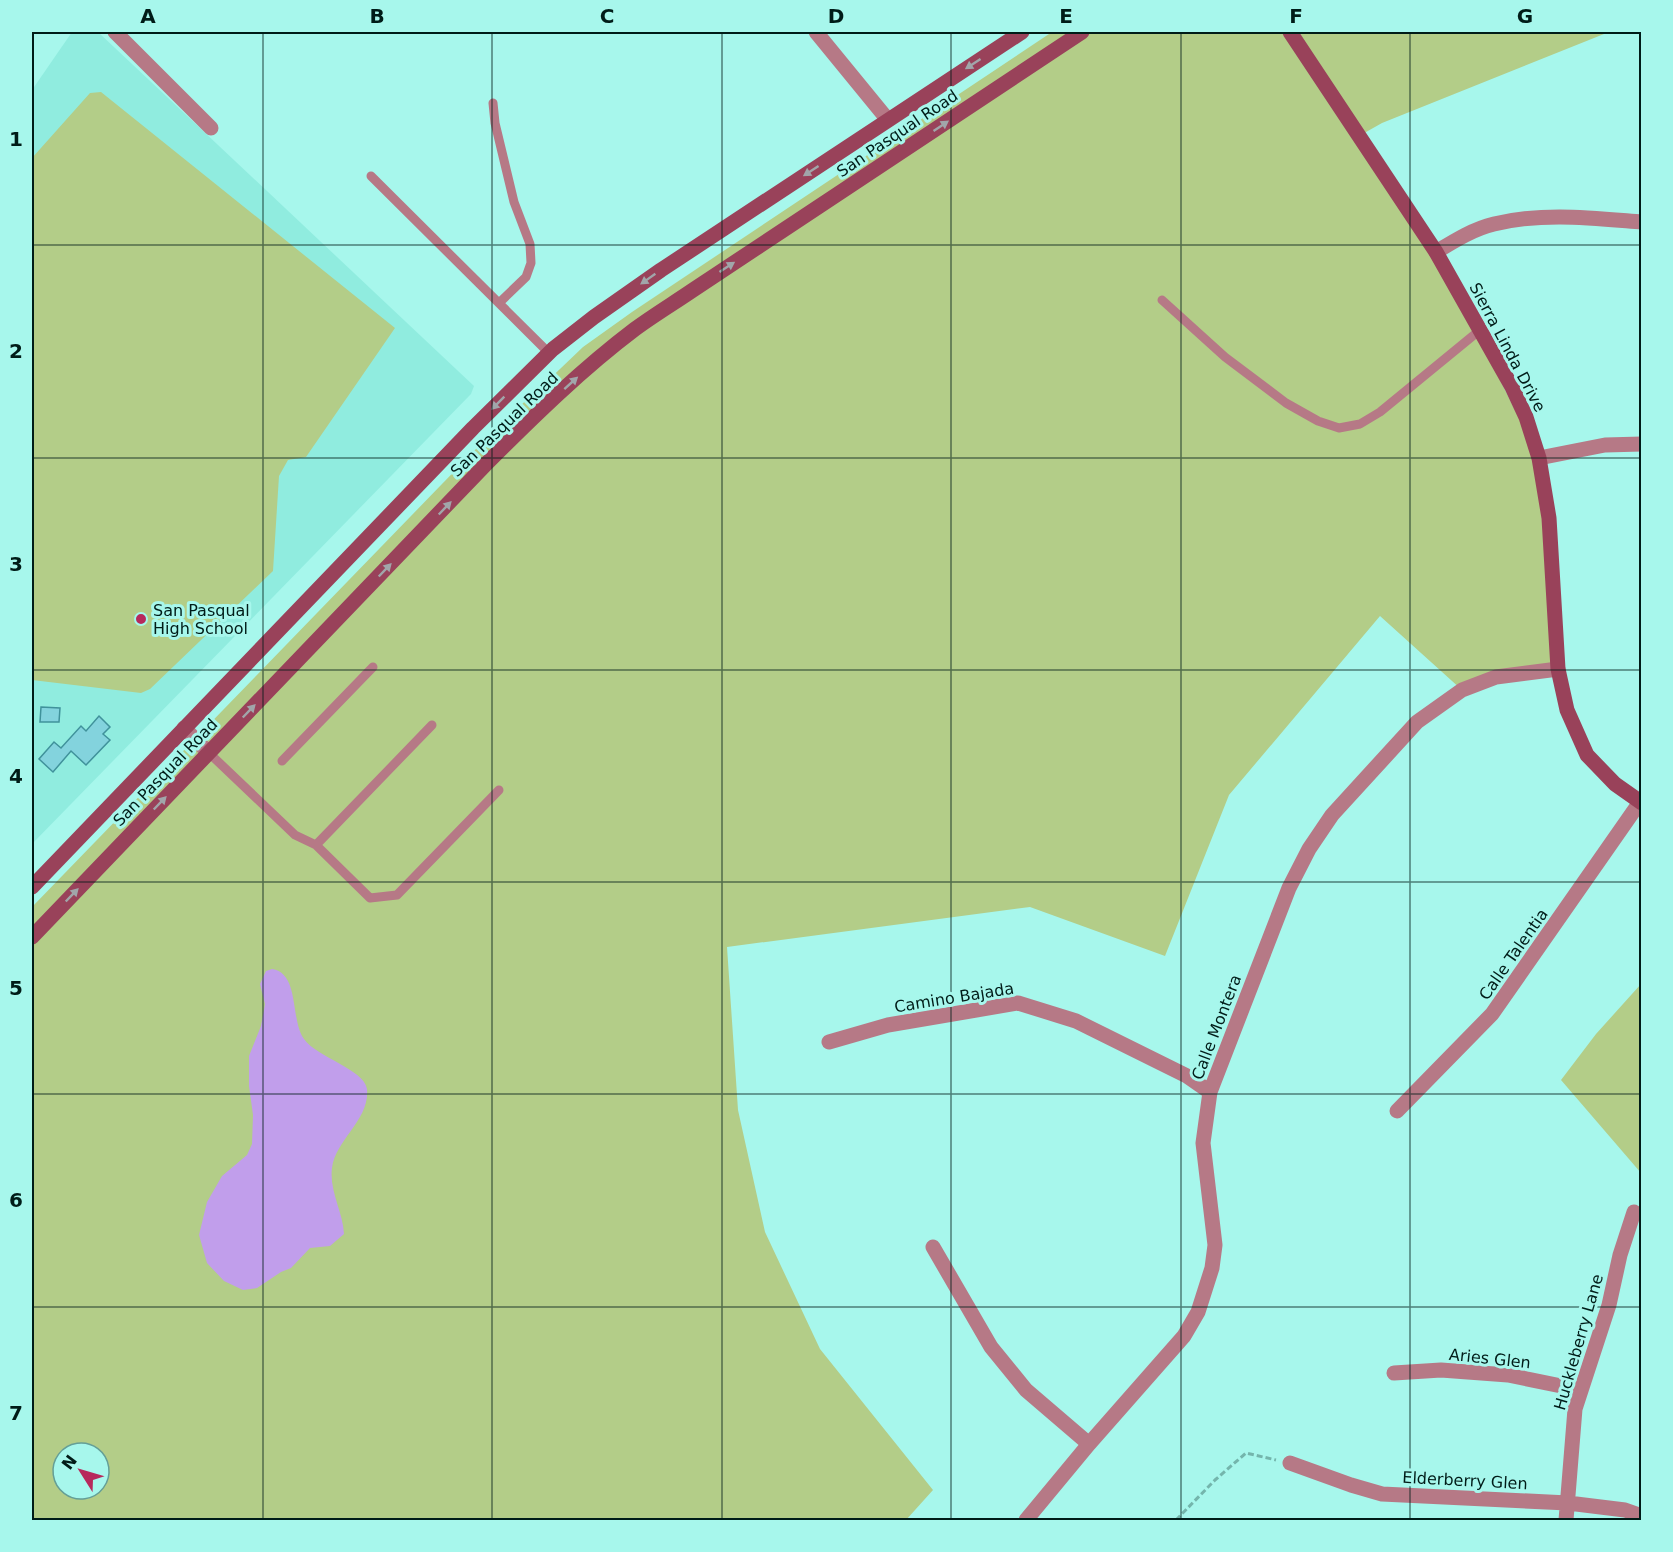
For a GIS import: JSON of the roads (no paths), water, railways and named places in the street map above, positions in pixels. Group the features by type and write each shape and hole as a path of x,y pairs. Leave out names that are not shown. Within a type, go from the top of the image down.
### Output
{"main road":[{"name":"San Pasqual Road","path":"32,887 473,428 549,353 594,317 652,277 1022,32"},
{"name":"San Pasqual Road","path":"32,937 498,452 601,357 635,329 1082,32"},
{"name":"Sierra Linda Drive","path":"1290,32 1436,252 1517,397 1539,458 1549,518 1558,669 1567,710 1587,755 1615,784 1641,803"}],"street":[{"path":"115,32 211,128"},
{"path":"816,32 888,120"},
{"path":"1436,252 1461,236 1494,224 1559,215 1641,222"},
{"path":"1539,458 1605,445 1641,444"},
{"name":"Calle Montera","path":"1026,1521 1089,1443 1184,1336 1198,1312 1212,1268 1215,1245 1203,1143 1210,1092 1289,888 1309,849 1332,815 1417,723 1462,690 1496,677 1558,669"},
{"path":"184,728 209,753"},
{"name":"Calle Talentia","path":"1397,1111 1492,1014 1641,803"},
{"name":"Camino Bajada","path":"829,1042 888,1025 1018,1003 1076,1021 1187,1076 1210,1092"},
{"name":"Huckleberry Lane","path":"1566,1521 1575,1409 1609,1305 1620,1255 1634,1212"},
{"path":"933,1247 991,1347 1026,1390 1089,1443"},
{"name":"Aries Glen","path":"1394,1373 1441,1370 1508,1375 1581,1390"},
{"name":"Elderberry Glen","path":"1290,1463 1382,1494 1568,1503 1625,1510 1641,1516"}],"lane":[{"path":"493,103 495,123 514,202 530,244 531,263 526,277 499,303"},
{"path":"371,176 549,353"},
{"path":"1162,300 1225,357 1286,403 1318,421 1339,428 1360,424 1380,412 1480,330"},
{"path":"282,761 373,667"},
{"path":"316,846 432,725"},
{"path":"209,753 295,836 316,846 370,898 397,896 499,790"}],"place":[{"name":"San Pasqual High School","path":"141,619"}]}
